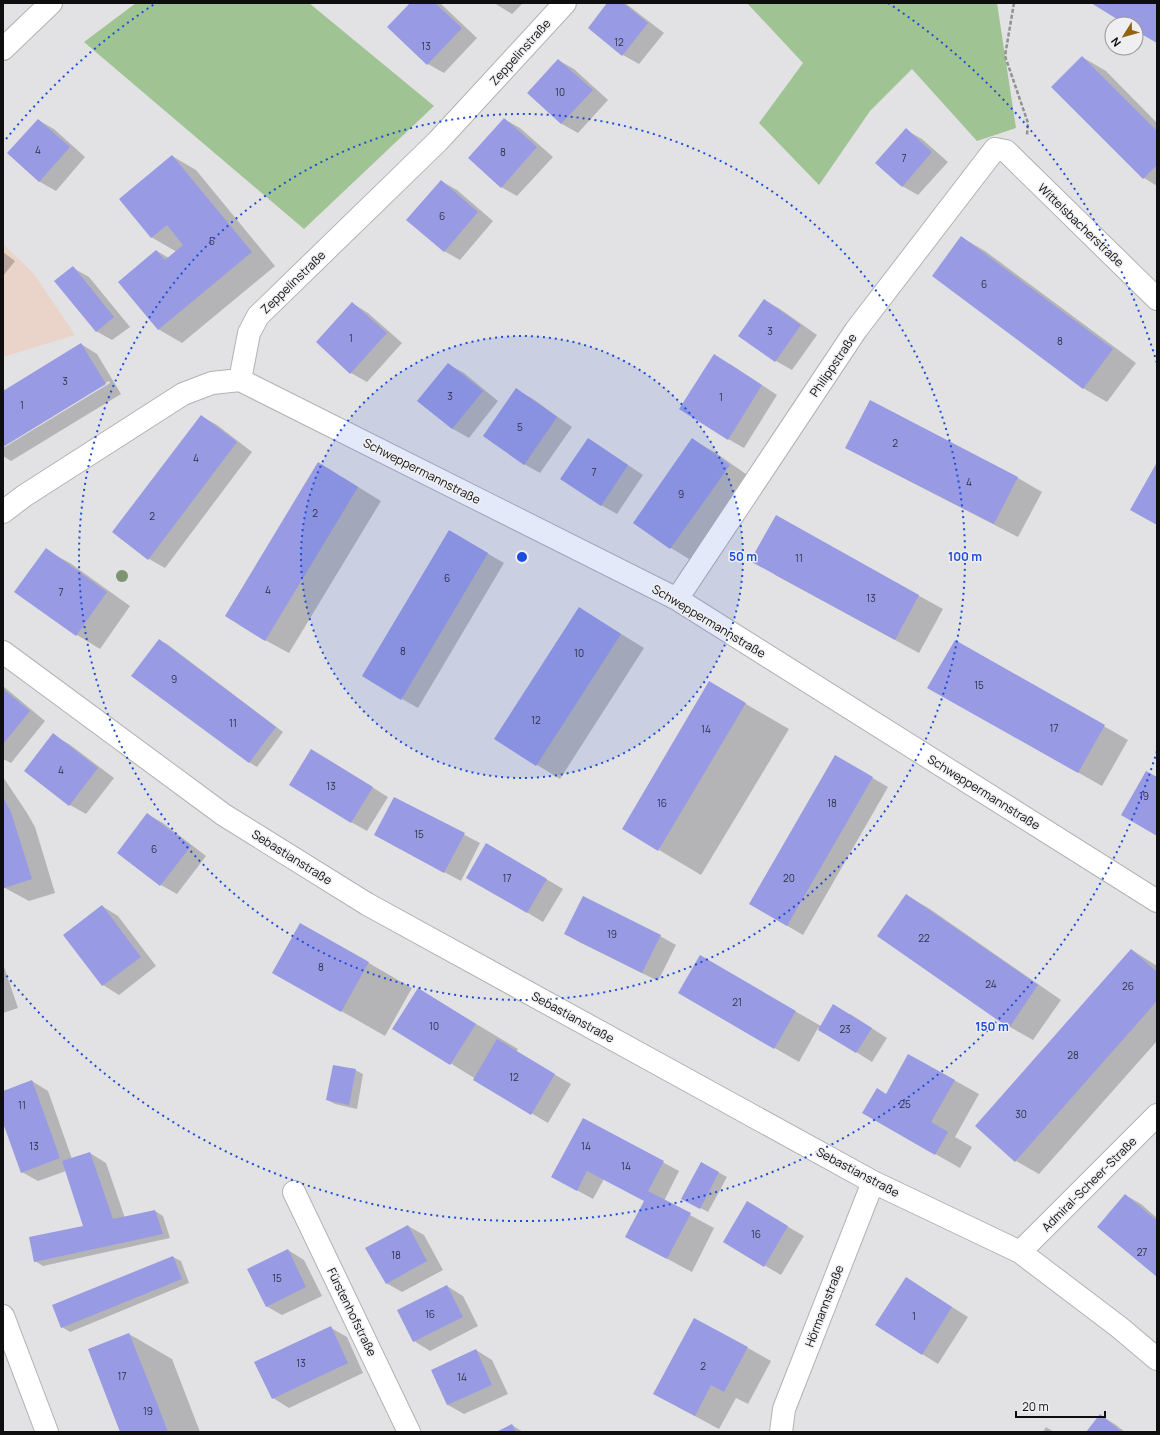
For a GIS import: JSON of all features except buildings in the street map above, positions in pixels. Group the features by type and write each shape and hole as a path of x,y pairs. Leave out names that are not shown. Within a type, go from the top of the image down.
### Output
{"street":[{"path":"3,48 51,3"},
{"name":"Zeppelinstraße","path":"240,380 249,333 258,316 438,141 565,3"},
{"name":"Philippstraße","path":"677,599 856,330 995,149 1010,155"},
{"name":"Wittelsbacherstraße","path":"1010,155 1157,299"},
{"path":"3,512 24,496 183,394 212,383 240,380"},
{"name":"Schweppermannstraße","path":"240,380 677,599 1157,901"},
{"name":"Sebastianstraße","path":"3,652 224,816 367,904 873,1182 1020,1252 1118,1327 1157,1359"},
{"name":"Admiral-Scheer-Straße","path":"1020,1252 1157,1115"},
{"name":"Hörmannstraße","path":"781,1432 784,1409 873,1182"},
{"name":"Fürstenhofstraße","path":"294,1192 409,1432"},
{"path":"3,1316 47,1432"}],"path":[{"path":"1010,155 1026,143 1028,123 1005,56 1014,3"}],"shaded area":[{"path":"3,244 34,274 75,335 3,357"}],"green space":[{"path":"136,3 309,3 434,106 304,229 84,42"},
{"path":"747,3 997,3 1016,128 977,141 912,69 870,111 819,185 759,123 803,63"}]}
